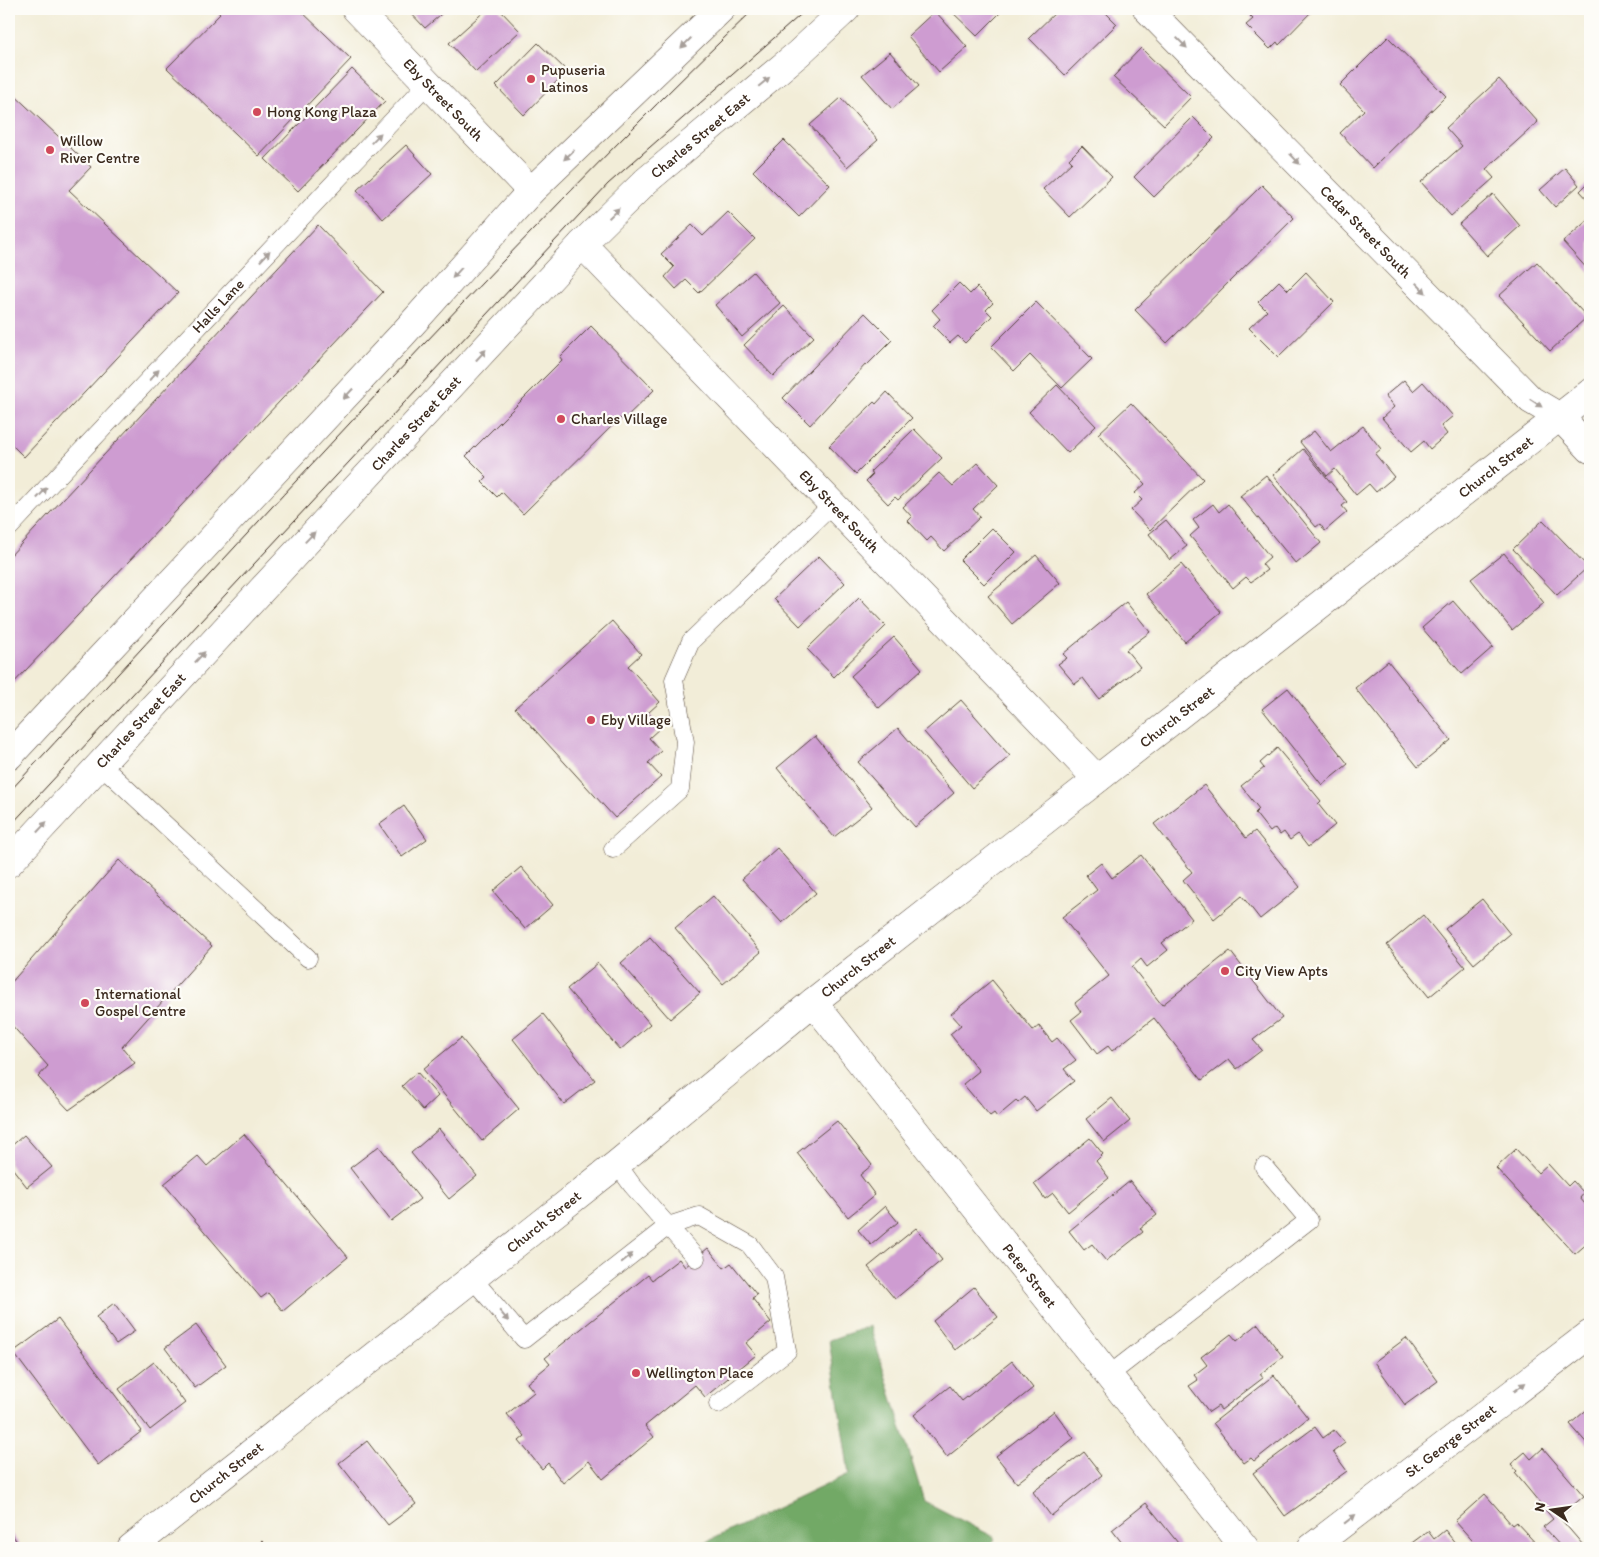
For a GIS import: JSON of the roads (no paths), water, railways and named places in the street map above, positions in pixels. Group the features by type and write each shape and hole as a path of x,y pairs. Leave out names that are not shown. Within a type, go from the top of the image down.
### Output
{"street":[{"name":"Eby Street South","path":"356,9 531,191"},
{"path":"9,756 245,505 531,191 721,9"},
{"name":"Charles Street East","path":"9,863 582,244 646,181 799,53 846,9"},
{"name":"Cedar Street South","path":"1147,9 1531,400 1560,417 1590,449"},
{"name":"Eby Street South","path":"582,244 1097,780"},
{"name":"Church Street","path":"131,1548 617,1164 813,1002 1590,393"},
{"name":"Peter Street","path":"813,1002 1246,1548"},
{"name":"St. George Street","path":"1312,1548 1590,1334"}],"lane":[{"name":"Halls Lane","path":"9,528 428,83"},
{"path":"612,849 680,789 685,742 674,680 691,641 833,504"},
{"path":"100,764 308,958"},
{"path":"617,1164 632,1185 696,1258"},
{"path":"1109,1375 1309,1220 1264,1167"},
{"path":"472,1278 524,1339 668,1226 699,1216 750,1245 774,1277 787,1351 718,1404"}],"tram line":[{"path":"9,792 469,297 562,200 754,9"},
{"path":"9,827 608,184 807,9"}],"place":[{"name":"Pupuseria Latinos","path":"531,79"},
{"name":"Hong Kong Plaza","path":"257,112"},
{"name":"Willow River Centre","path":"50,150"},
{"name":"Charles Village","path":"561,419"},
{"name":"Eby Village","path":"591,720"},
{"name":"City View Apts","path":"1225,971"},
{"name":"International Gospel Centre","path":"85,1003"},
{"name":"Wellington Place","path":"636,1373"}]}
